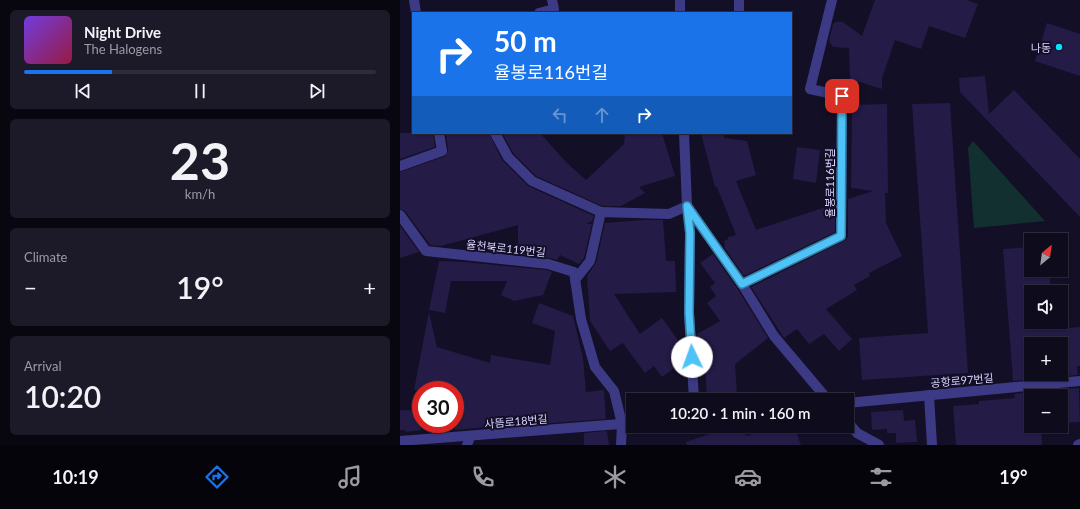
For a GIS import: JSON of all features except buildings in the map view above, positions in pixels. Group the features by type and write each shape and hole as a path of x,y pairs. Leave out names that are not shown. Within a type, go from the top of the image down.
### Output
{"street":[{"path":"414,0 416,12"},
{"path":"680,0 680,12"},
{"path":"739,0 739,12"},
{"name":"율봉로116번길","path":"742,284 841,236 842,96 810,89 832,0"},
{"path":"541,12 553,4"},
{"path":"400,166 442,151 439,134"},
{"path":"496,134 508,157 532,181 601,212 669,214 687,206"},
{"path":"684,134 687,206 690,233 689,313 694,393"},
{"path":"687,206 742,284 774,336 822,393"},
{"path":"601,212 590,261 575,280 581,319 595,367 614,391 622,424 622,445"},
{"name":"율천북로119번길","path":"400,215 426,251 548,264 574,272 575,280"},
{"name":"공항로97번길","path":"854,402 1080,381"},
{"path":"929,395 932,445"},
{"name":"사뜸로18번길","path":"400,442 469,441 626,424"},
{"path":"854,429 857,433 879,445"}],"green space":[{"path":"973,141 1045,221 974,228 968,148"}],"place":[{"name":"나동","path":"1059,47"}],"route":[{"path":"692,357 689,313 690,233 687,206 742,284 841,236 842,96"}]}
